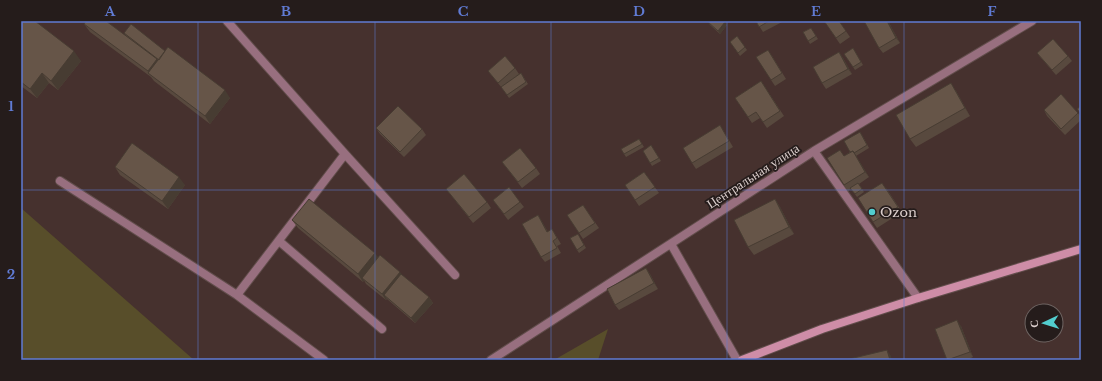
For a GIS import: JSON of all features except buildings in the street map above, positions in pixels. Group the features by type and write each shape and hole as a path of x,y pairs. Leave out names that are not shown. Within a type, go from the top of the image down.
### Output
{"main road":[{"path":"742,360 822,329 918,298 1081,249"}],"street":[{"path":"227,21 455,275"},
{"name":"Центральная улица","path":"491,360 814,151 1032,21"},
{"path":"814,151 918,298"},
{"path":"237,295 345,154"},
{"path":"60,181 237,295 324,360"},
{"path":"279,241 382,329"},
{"path":"671,244 736,360"}],"shaded area":[{"path":"21,208 194,360 21,360"},
{"path":"608,329 598,360 554,360"}],"place":[{"name":"Ozon","path":"872,212"}]}
